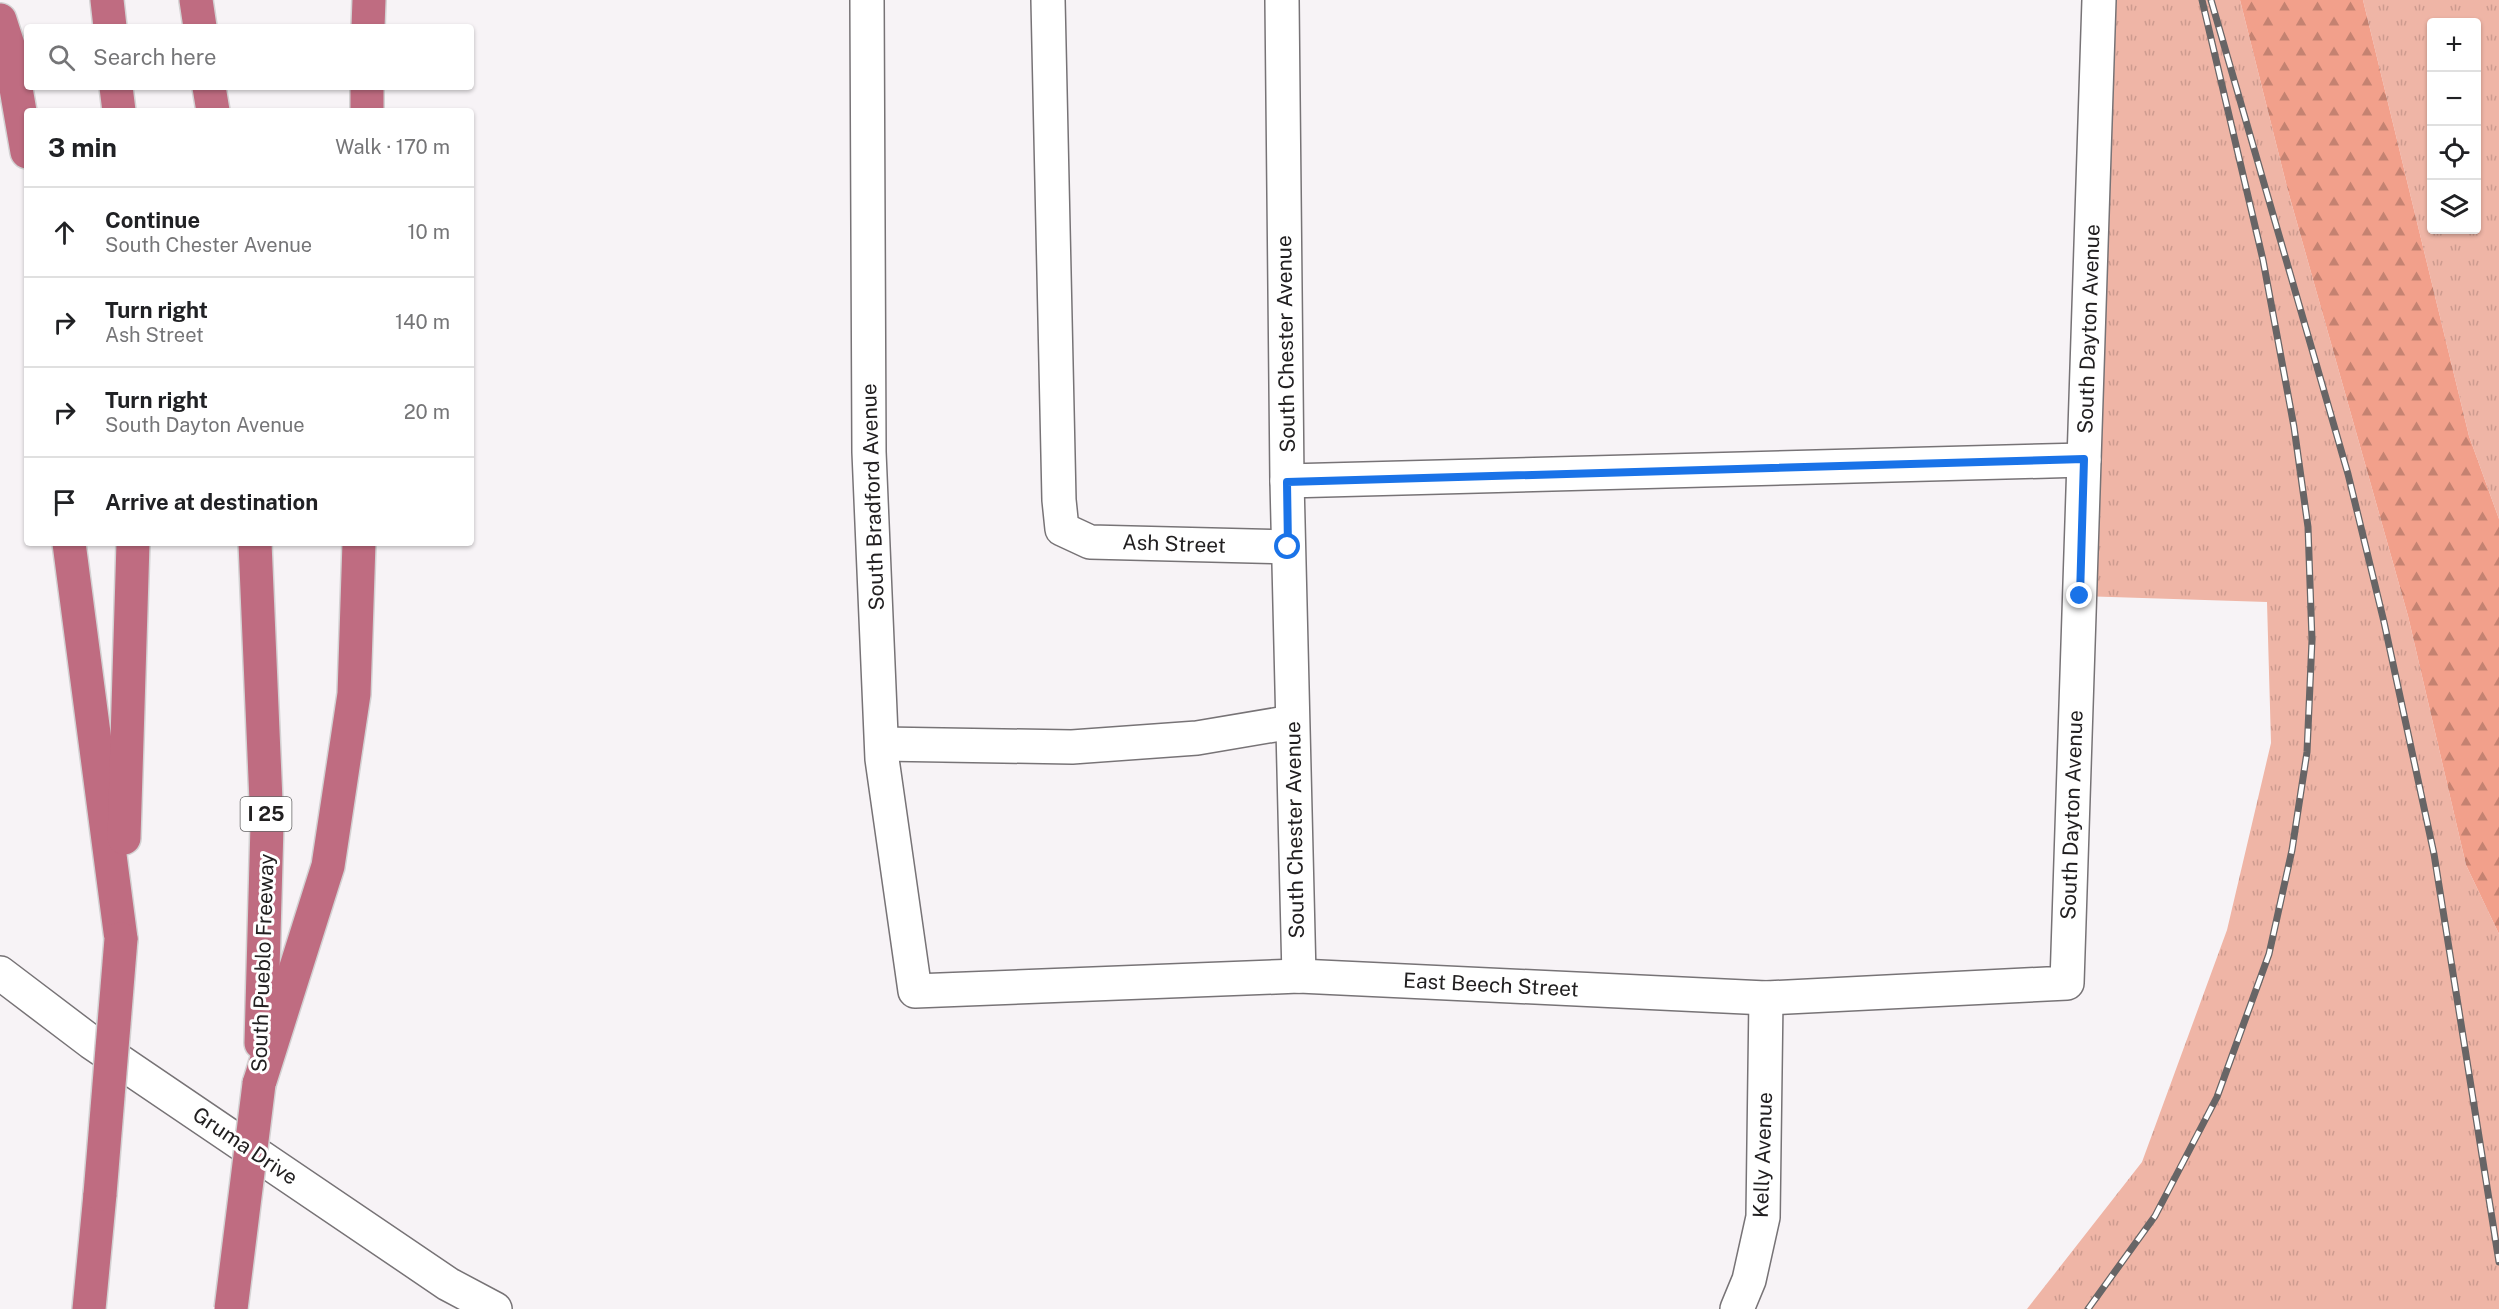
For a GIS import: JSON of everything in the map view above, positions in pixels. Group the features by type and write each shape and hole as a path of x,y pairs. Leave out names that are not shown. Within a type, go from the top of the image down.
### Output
{"highway":[{"path":"107,0 110,24"},
{"path":"196,0 200,24"},
{"path":"368,24 369,0"},
{"path":"0,20 9,48 24,135"},
{"path":"116,90 119,108"},
{"path":"210,90 212,108"},
{"path":"367,90 367,108"},
{"path":"69,546 121,939"},
{"path":"89,1309 121,939 133,546"},
{"name":"South Pueblo Freeway","path":"231,1309 260,1084 267,825 255,546"},
{"path":"260,1084 328,867 354,694 359,546"}],"street":[{"name":"South Bradford Avenue","path":"867,0 869,452 882,744 915,991"},
{"name":"Ash Street","path":"1048,0 1059,500 1062,529 1090,542 1288,547"},
{"name":"South Chester Avenue","path":"1282,0 1288,547 1299,976"},
{"name":"South Dayton Avenue","path":"2067,983 2099,0"},
{"path":"1287,482 2084,459"},
{"path":"882,744 1072,747 1197,738 1292,722"},
{"name":"Gruma Drive","path":"0,973 91,1042 448,1284 495,1309"},
{"name":"East Beech Street","path":"915,991 1299,976 1766,998 2067,983"},
{"name":"Kelly Avenue","path":"1737,1309 1749,1280 1763,1217 1766,998"}],"green space":[{"path":"2099,0 2240,0 2288,191 2408,616 2466,865 2499,934 2499,1309 2027,1309 2142,1162 2227,930 2271,743 2267,602 2080,596"},
{"path":"2240,0 2363,0 2469,436 2499,519 2499,934 2466,865 2408,616 2288,191"},
{"path":"2363,0 2499,0 2499,519 2469,436"}],"railway":[{"path":"2088,1309 2155,1216 2217,1097 2269,954 2292,850 2307,752 2312,640 2308,527 2294,427 2263,260 2202,0"},
{"path":"2211,0 2348,474 2384,622 2434,854 2499,1262"}],"route":[{"path":"1288,547 1287,482 2084,459 2080,596"}]}
